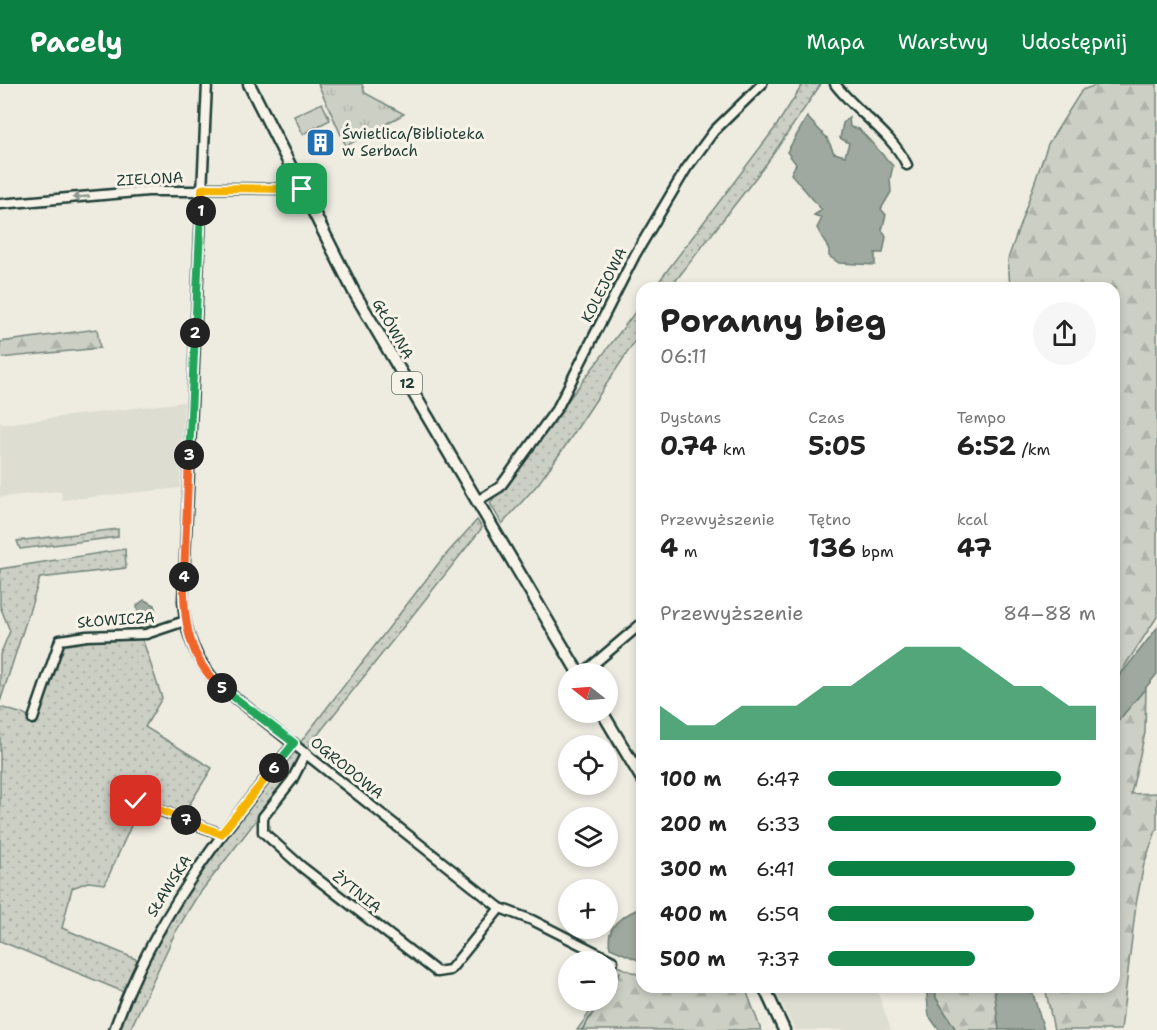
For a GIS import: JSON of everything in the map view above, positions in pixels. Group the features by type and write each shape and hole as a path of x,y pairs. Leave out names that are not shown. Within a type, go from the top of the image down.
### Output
{"main road":[{"name":"GŁÓWNA","path":"249,84 359,301 574,663"},
{"path":"609,723 636,769"},
{"path":"767,993 784,1030"}],"street":[{"name":"OGRODOWA","path":"207,84 186,522 185,621 190,642 206,671 219,685 500,908 532,920 593,951"},
{"name":"KOLEJOWA","path":"477,501 500,487 558,407 635,255 686,169 714,131 762,84"},
{"path":"835,84 850,103 894,144 907,165"},
{"name":"ZIELONA","path":"0,204 202,189 302,189"},
{"name":"SŁOWICZA","path":"33,719 60,640 87,636 146,634 185,621"},
{"path":"594,663 636,628"},
{"name":"SŁAWSKA","path":"114,1030 148,946 199,863 294,743"},
{"name":"ŻYTNIA","path":"306,753 292,780 263,817 261,826 267,837 302,867 437,972 450,970 500,908"},
{"path":"136,801 221,834"}],"shaded area":[{"path":"807,117 827,138 834,153 845,156 849,143 840,138 843,123 849,117 850,127 859,129 893,166 890,179 891,192 881,209 886,215 882,230 886,237 883,253 875,253 875,265 839,263 829,256 829,250 817,228 822,218 814,215 822,210 791,174 796,164 787,152"},
{"path":"184,402 180,488 62,500 61,491 0,497 0,421 3,424"},
{"path":"144,600 155,605 156,626 139,628 137,605"},
{"path":"1157,628 1157,674 1120,719 1120,676"},
{"path":"636,910 636,959 610,948 609,939 618,939 618,921"},
{"path":"776,993 878,993 891,1030 795,1030"},
{"path":"927,993 936,993 936,998 956,1030 939,1030 929,1016"},
{"path":"995,993 1033,993 1044,1030 999,1030"}],"green space":[{"path":"318,84 362,84 365,93 404,114 346,146"},
{"path":"803,84 821,84 767,163 675,282 659,282 775,128"},
{"path":"1099,84 1157,84 1157,617 1120,673 1120,282 1010,282 1008,259 1048,144 1082,90"},
{"path":"322,103 330,120 303,134 294,116"},
{"path":"636,311 636,340 538,484 502,524 490,503"},
{"path":"97,329 100,348 0,358 0,342"},
{"path":"477,520 482,528 296,762 292,774 196,898 175,933 130,1030 119,1030 151,953 193,881 442,559"},
{"path":"118,529 118,537 20,549 17,541"},
{"path":"125,549 126,568 40,578 0,702 0,655 10,631 0,606 0,569"},
{"path":"142,638 162,698 145,727 212,768 186,810 173,821 139,808 105,884 88,882 72,888 62,928 138,960 124,992 0,941 0,707 36,718 62,645 73,641"},
{"path":"1146,688 1145,733 1131,794 1157,793 1157,828 1144,864 1136,904 1121,1030 1054,1030 1046,993 1120,993 1120,718"},
{"path":"618,966 636,974 636,993 747,993 761,1030 577,1030 591,1011 618,1011"},
{"path":"936,993 995,993 999,1030 956,1030 936,998"}],"waterway":[{"path":"582,1030 594,1011"}],"place":[{"name":"Świetlica/Biblioteka w Serbach","path":"321,143"}],"route":[{"path":"136,801 221,834 294,743 219,685 206,671 190,642 185,624 183,601 202,189 302,189"}]}
